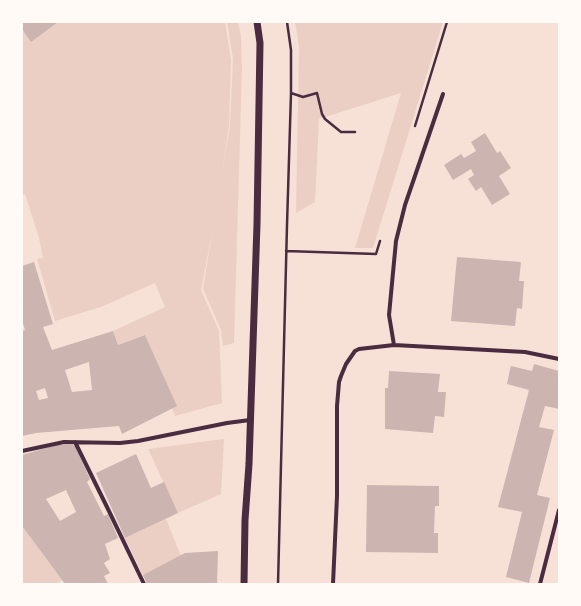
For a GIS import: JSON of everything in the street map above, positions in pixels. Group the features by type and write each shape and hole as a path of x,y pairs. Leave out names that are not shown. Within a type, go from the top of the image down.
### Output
{"street":[{"path":"244,584 245,520 257,224 260,43 257,22"},
{"path":"394,345 389,315 396,241 405,205 443,94"},
{"path":"333,584 337,496 337,406 339,382 346,364 355,351 358,349 394,345 525,352 559,359"},
{"path":"22,451 64,442 120,443 138,441 227,423 250,420"},
{"path":"75,442 108,507 144,584"},
{"path":"540,584 559,510"}],"path":[{"path":"278,584 291,93 291,50 287,22"},
{"path":"415,127 447,22"},
{"path":"291,93 303,97 317,93 322,114 325,119 341,132 355,132"},
{"path":"286,251 376,254 381,239"}],"shaded area":[{"path":"22,22 225,22 231,60 229,126 222,172 230,126 233,59 227,22 238,22 241,36 242,69 234,343 223,346 221,330 203,289 212,233 201,290 219,331 222,403 175,416 172,408 176,405 145,335 118,345 113,331 165,307 155,283 101,307 55,321 37,259 43,258 39,238 25,194 22,195"},
{"path":"295,22 443,22 373,248 355,248 401,93 319,119 315,202 296,213 299,47"},
{"path":"224,439 221,494 178,513 148,449"},
{"path":"166,519 181,556 143,575 125,538"},
{"path":"22,526 62,580 56,584 22,584"}],"building":[{"path":"22,22 58,22 31,42 22,29"},
{"path":"485,133 497,153 500,151 511,168 499,176 510,194 492,205 481,187 476,191 468,179 474,175 471,169 453,180 444,165 461,154 464,158 476,151 471,142"},
{"path":"457,257 521,262 519,281 524,281 522,309 517,308 515,326 451,321"},
{"path":"34,262 53,324 43,327 52,350 113,331 118,345 145,335 177,406 122,434 119,426 36,433 22,436 22,331 25,330 22,320 22,266","holes":["89,362 92,390 72,392 65,370","45,388 48,398 39,400 36,391"]},
{"path":"534,364 559,371 559,409 545,406 539,427 554,430 537,495 550,498 529,583 506,577 522,512 498,507 529,390 507,384 510,369 511,366 532,371"},
{"path":"389,371 440,374 438,392 446,392 444,417 435,416 433,433 385,429 385,388 388,388"},
{"path":"56,445 75,446 90,479 87,482 104,516 108,514 118,538 105,544 110,559 104,563 110,573 104,576 108,584 65,584 22,526 22,455","holes":["66,490 76,512 60,521 46,499"]},
{"path":"136,454 151,488 164,482 178,513 125,538 96,473"},
{"path":"367,485 439,486 439,506 435,506 434,533 438,533 438,553 366,552"},
{"path":"218,551 217,584 147,584 143,575 185,553"}]}
